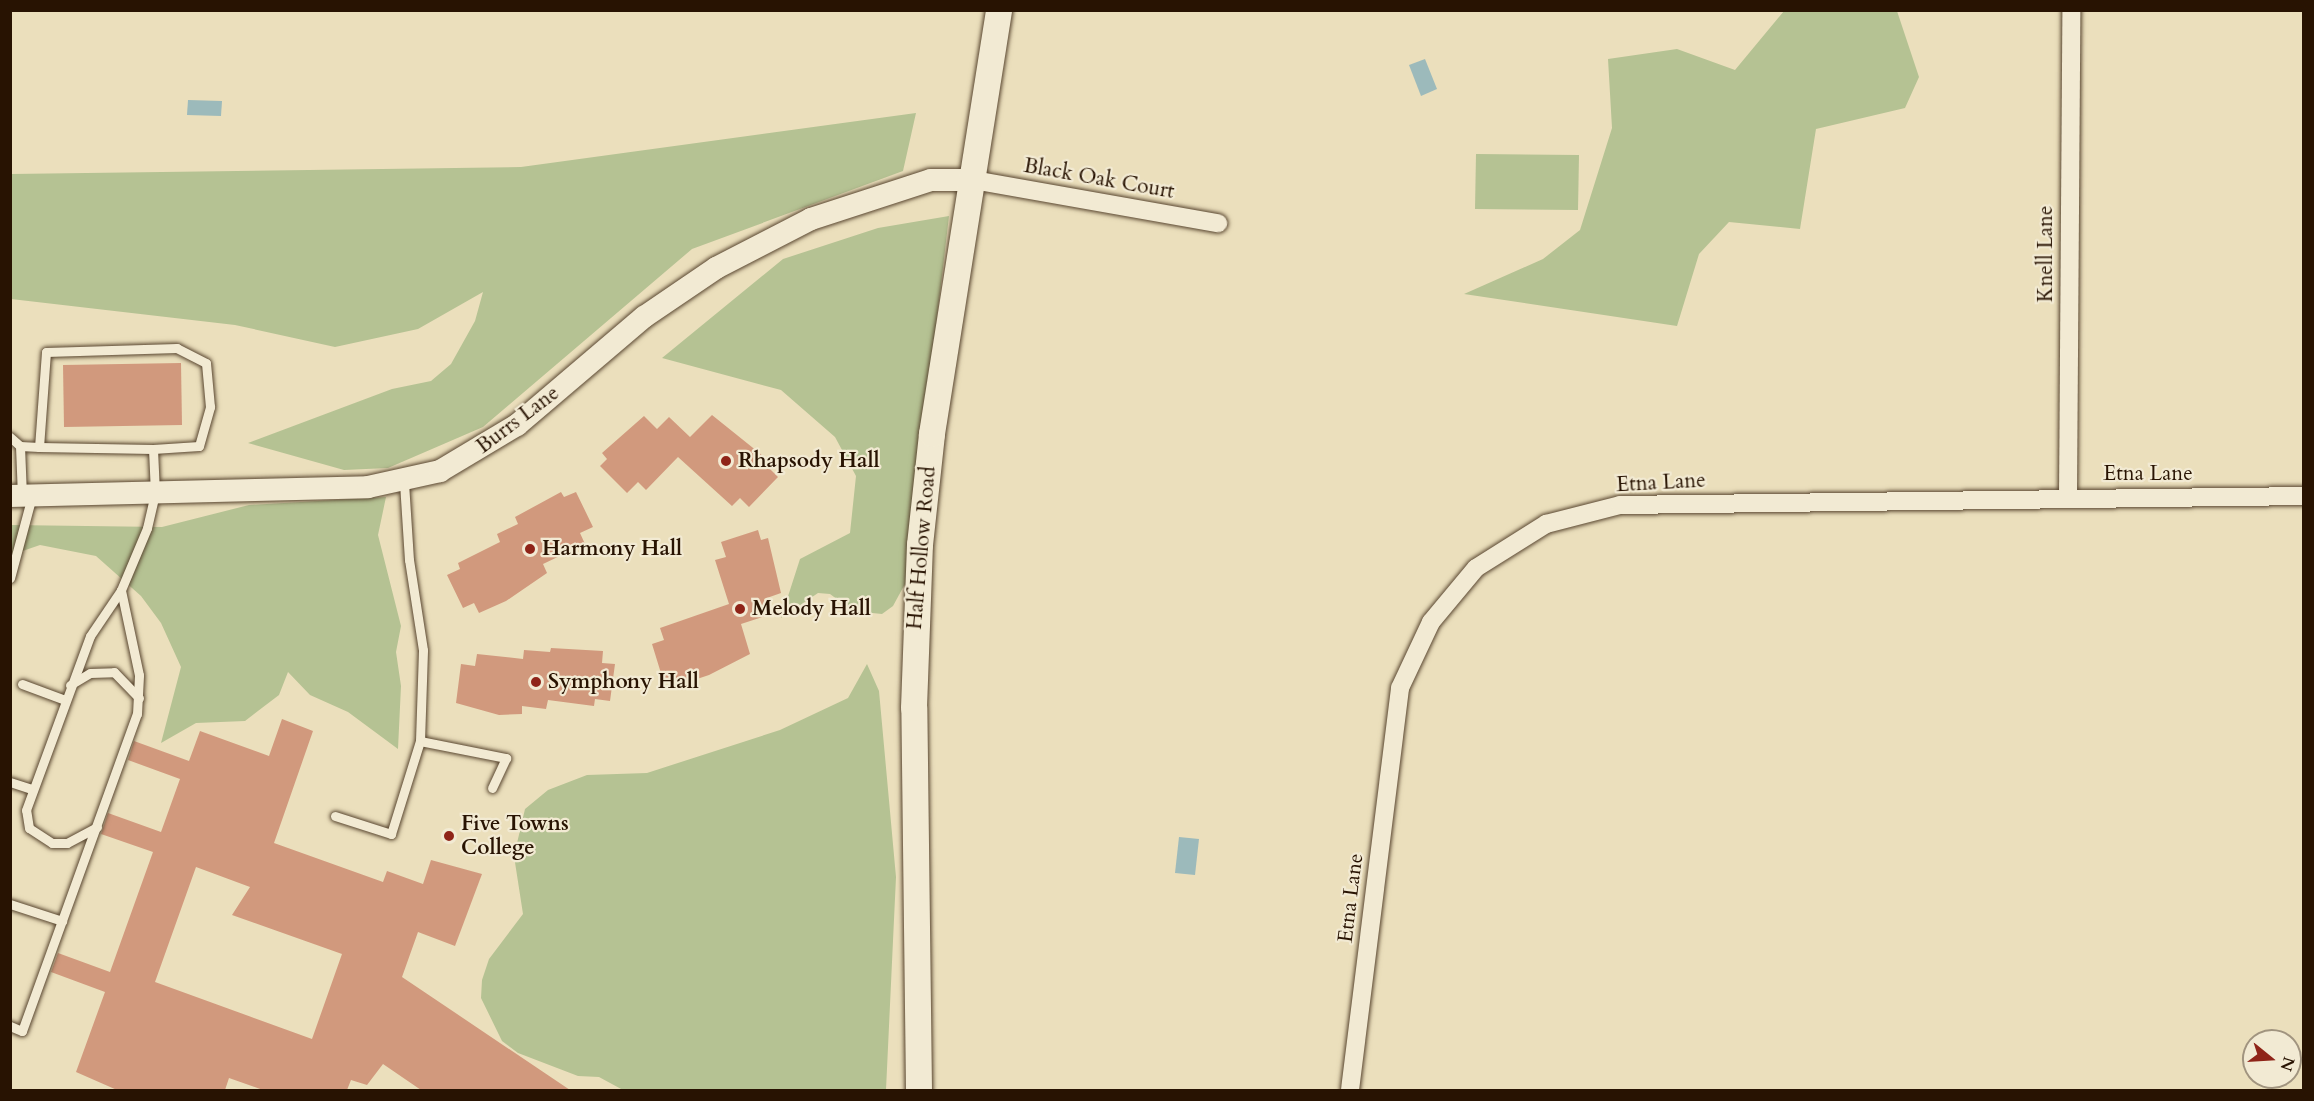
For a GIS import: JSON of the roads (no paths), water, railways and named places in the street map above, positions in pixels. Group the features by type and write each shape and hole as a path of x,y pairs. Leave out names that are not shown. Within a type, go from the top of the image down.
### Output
{"main road":[{"name":"Half Hollow Road","path":"919,1090 915,622 932,434 999,10"}],"street":[{"name":"Knell Lane","path":"2068,497 2071,10"},
{"name":"Burrs Lane","path":"21,496 155,493 404,482 440,471 494,442 671,295 716,268 811,219 931,180 973,180"},
{"name":"Black Oak Court","path":"973,180 1218,223"},
{"name":"Etna Lane","path":"1350,1090 1400,688 1431,622 1476,568 1546,524 1620,505 2068,497 2304,496"}],"lane":[{"path":"10,437 20,446 39,447 199,446 207,428 206,363 193,353 177,348 46,352 39,447"},
{"path":"10,578 21,496 20,446"},
{"path":"97,827 67,843 38,837 26,820 32,789 90,636 121,590 147,528 155,493 153,448"},
{"path":"335,816 391,834 420,741 423,650 409,560 404,482"},
{"path":"10,1026 22,1031 97,827 140,700 121,590"},
{"path":"70,685 90,673 114,672 140,700"},
{"path":"22,684 64,700"},
{"path":"420,741 506,758 492,788"},
{"path":"10,782 32,789"},
{"path":"10,904 62,921"}],"water":[{"path":"1425,59 1437,89 1421,96 1409,65"},
{"path":"188,100 222,101 221,116 187,115"},
{"path":"1179,837 1199,839 1195,875 1175,873"}],"place":[{"name":"Rhapsody Hall","path":"726,461"},
{"name":"Harmony Hall","path":"530,549"},
{"name":"Melody Hall","path":"740,609"},
{"name":"Symphony Hall","path":"536,682"},
{"name":"Five Towns College","path":"449,836"}]}
